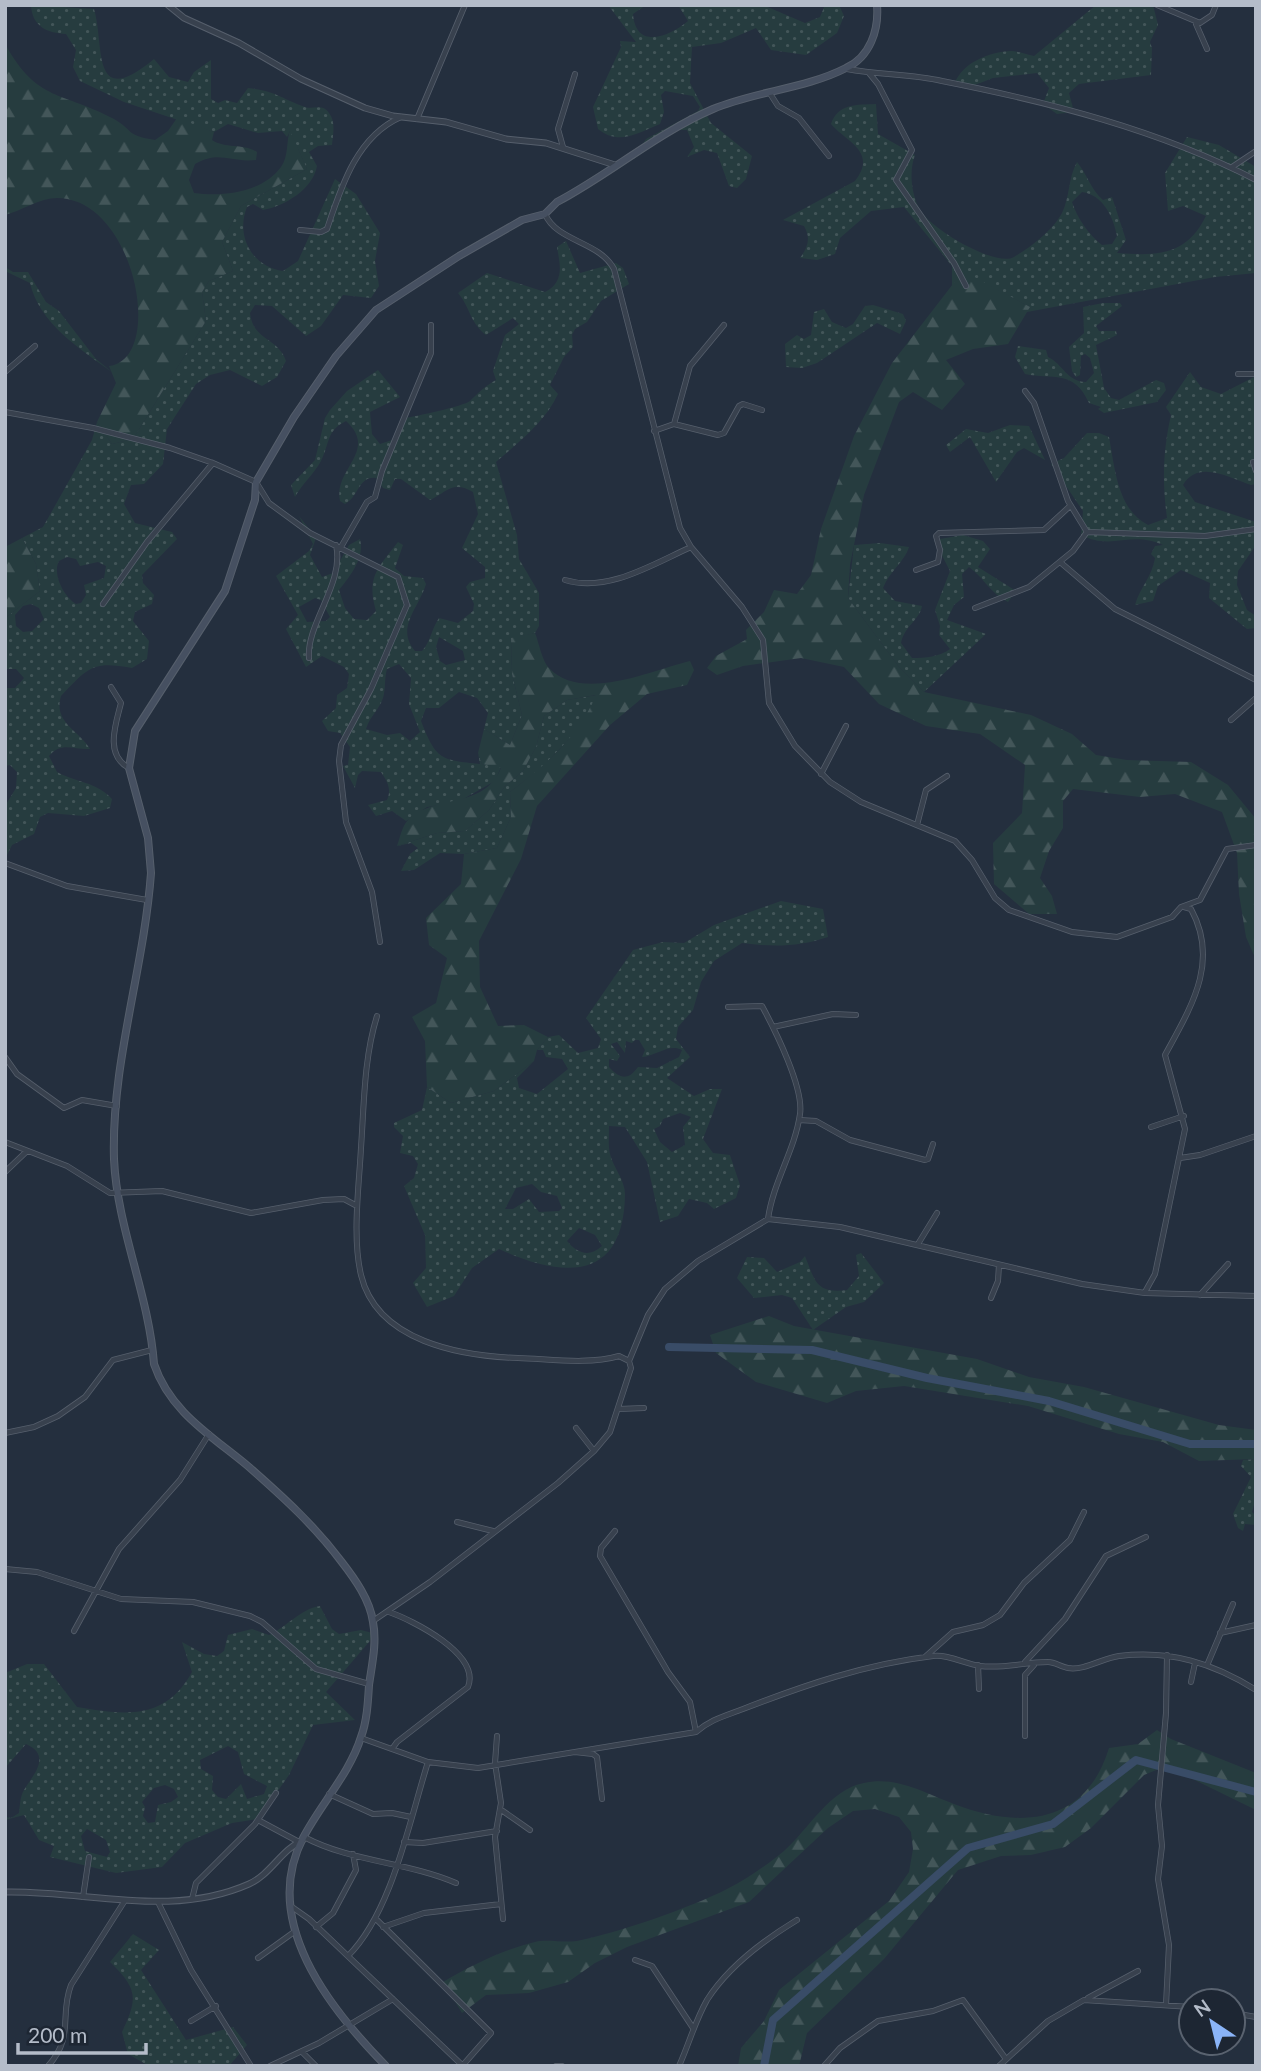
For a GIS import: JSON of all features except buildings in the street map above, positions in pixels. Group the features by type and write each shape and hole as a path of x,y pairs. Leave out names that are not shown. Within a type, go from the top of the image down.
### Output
{"main road":[{"path":"386,2066 350,2024 311,1967 294,1932 289,1905 290,1875 302,1839 361,1738 374,1651 373,1621 351,1574 314,1526 182,1413 171,1399 157,1372 119,1193 114,1153 117,1106 147,900 150,848 129,768 132,743 141,718 225,591 255,500 256,482 320,378 376,310 504,230 545,214 557,202 615,165 712,110 846,68 872,42 878,20 877,5"}],"street":[{"path":"168,5 184,18 239,43 342,99 403,116 446,122 506,139 563,147 615,165"},
{"path":"417,119 465,5"},
{"path":"1157,5 1196,23 1207,49"},
{"path":"1196,23 1210,18 1216,5"},
{"path":"846,68 940,80 1092,117 1145,132 1232,167 1256,180"},
{"path":"868,72 878,84 912,150 896,180 954,262 966,286"},
{"path":"563,147 558,130 575,74"},
{"path":"768,92 778,106 799,118 829,156"},
{"path":"300,230 321,232 327,229 352,166 381,129 403,116"},
{"path":"1232,167 1256,151"},
{"path":"545,214 551,226 604,255 614,269 680,528 691,547 730,591 763,640 772,714 795,746 821,774 861,802 960,845 999,903 1009,911 1059,929 1097,937 1117,937 1172,917 1181,906 1200,900 1227,849 1256,845"},
{"path":"309,657 309,645 327,600 339,557 339,546 367,502 375,497 382,471 431,353 430,325"},
{"path":"674,424 690,366 724,325"},
{"path":"5,372 35,346"},
{"path":"1238,374 1256,374"},
{"path":"1025,391 1034,403 1070,506 1087,532"},
{"path":"654,431 674,424 718,435 723,433 739,406 743,404 762,410"},
{"path":"5,412 93,428 170,447 213,463 256,482 269,503 310,533 394,573 407,599 371,689 341,744 339,761 346,822 372,892 380,942"},
{"path":"1253,462 1256,471"},
{"path":"103,604 156,530 213,463"},
{"path":"916,570 938,562 940,550 936,536 939,533 1044,530 1070,506"},
{"path":"975,608 1029,587 1060,562 1087,532 1205,536 1256,529"},
{"path":"565,580 580,585 622,577 691,547"},
{"path":"1060,562 1115,608 1256,680"},
{"path":"111,687 121,703 112,731 117,757 129,768"},
{"path":"1231,720 1256,698"},
{"path":"821,774 846,726"},
{"path":"918,825 926,790 947,776"},
{"path":"5,863 66,886 147,900"},
{"path":"1144,1293 1155,1274 1185,1129 1184,1116 1165,1058 1200,985 1205,955 1196,919 1191,909 1181,906"},
{"path":"728,1007 759,1005 773,1027 798,1096 799,1120 773,1191 768,1219"},
{"path":"773,1027 833,1014 856,1015"},
{"path":"377,1016 371,1035 357,1206 361,1277 378,1307 412,1337 470,1355 572,1360 619,1356 629,1361"},
{"path":"5,1057 16,1074 64,1108 82,1100 117,1106"},
{"path":"1151,1128 1184,1116"},
{"path":"799,1120 816,1121 850,1140 925,1160 928,1159 933,1144"},
{"path":"1181,1158 1200,1155 1256,1136"},
{"path":"5,1142 67,1167 107,1191 168,1191 251,1213 319,1200 344,1199 357,1206"},
{"path":"5,1172 27,1151"},
{"path":"918,1244 937,1213"},
{"path":"373,1621 558,1483 594,1451 610,1432 631,1368 629,1361 648,1315 665,1289 698,1261 768,1219 830,1225 1082,1284 1144,1293 1256,1296"},
{"path":"1200,1296 1228,1264"},
{"path":"991,1298 998,1281 999,1265"},
{"path":"5,1433 34,1427 72,1407 85,1397 113,1360 153,1350"},
{"path":"619,1409 644,1408"},
{"path":"576,1428 594,1451"},
{"path":"74,1631 119,1549 180,1480 209,1434"},
{"path":"924,1658 953,1632 983,1625 1000,1615 1024,1583 1070,1540 1084,1512"},
{"path":"457,1522 494,1532"},
{"path":"615,1531 601,1548 600,1556 657,1654 690,1702 696,1732"},
{"path":"361,1738 428,1762 473,1768 696,1732 724,1714 790,1689 867,1666 937,1656 978,1665 1013,1667 1025,1662 1065,1619 1106,1556 1146,1537"},
{"path":"5,1569 37,1572 94,1592 134,1600 192,1602 250,1616 262,1622 316,1670 369,1685"},
{"path":"1208,1663 1233,1604"},
{"path":"388,1611 439,1638 464,1664 470,1680 468,1687 397,1741 392,1749"},
{"path":"1220,1633 1256,1625"},
{"path":"1025,1662 1034,1665 1052,1662 1069,1668 1117,1656 1167,1655 1208,1663 1256,1690"},
{"path":"1166,2005 1169,1945 1158,1879 1162,1846 1158,1805 1166,1713 1167,1655"},
{"path":"1191,1682 1195,1662"},
{"path":"978,1665 979,1689"},
{"path":"1025,1736 1026,1675 1034,1665"},
{"path":"497,1736 495,1763 500,1793 497,1831 503,1919"},
{"path":"567,1751 596,1755 602,1799"},
{"path":"348,1956 370,1931 376,1919 404,1842 428,1762"},
{"path":"192,1899 196,1883 203,1874 258,1820 276,1793"},
{"path":"329,1794 373,1814 392,1813 411,1817"},
{"path":"499,1809 530,1830"},
{"path":"258,1820 302,1839 395,1865 426,1870 456,1883"},
{"path":"404,1842 423,1843 497,1831"},
{"path":"5,1892 124,1902 192,1899 253,1882 302,1839"},
{"path":"316,1927 333,1913 356,1870 353,1854"},
{"path":"83,1897 89,1857"},
{"path":"48,2066 62,2048 66,2035 67,1996 71,1985 124,1902"},
{"path":"158,1902 191,1970 216,2006 251,2066"},
{"path":"383,1927 424,1913 501,1904"},
{"path":"289,1905 348,1956 463,2066 491,2033 376,1919"},
{"path":"679,2066 693,2029 719,1985 762,1942 797,1920"},
{"path":"258,1958 294,1932"},
{"path":"635,1960 652,1966 693,2029"},
{"path":"999,2066 1048,2021 1138,1971"},
{"path":"270,2066 393,1999"},
{"path":"824,2066 840,2048 878,2021 933,2011 963,2000 1006,2059"},
{"path":"1084,2000 1177,2006"},
{"path":"191,2021 216,2006"},
{"path":"301,2051 316,2066"},
{"path":"556,2066 562,2066"}],"green space":[{"path":"31,5 94,9 104,68 110,76 119,79 133,74 154,59 169,77 188,82 194,72 211,60 211,99 218,103 225,100 237,103 248,88 272,93 308,108 320,107 326,110 333,124 332,145 318,146 309,152 317,166 310,182 297,195 280,205 263,210 253,204 247,207 243,229 245,239 255,257 272,268 283,271 298,261 335,179 356,194 380,233 375,261 379,286 371,298 343,295 321,326 306,336 272,306 255,305 250,313 252,322 261,334 277,347 286,361 277,377 262,386 230,370 210,375 196,384 167,429 163,464 144,484 131,485 124,504 135,523 172,532 177,539 142,575 143,583 154,595 152,604 135,612 133,621 149,641 147,659 132,668 108,665 92,669 78,678 61,696 59,705 68,726 90,749 63,747 49,756 57,772 106,793 112,799 110,808 84,816 48,813 40,817 34,834 12,845 5,859 5,806 16,788 17,772 10,765 5,766 5,688 15,688 24,678 16,669 5,669 5,618 40,591 36,564 22,538 43,527 92,440 97,422 112,444 133,439 206,321 202,292 209,281 233,271 222,242 241,206 307,169 290,131 287,137 282,131 258,133 228,124 214,132 124,102 80,81 73,67 76,50 66,34 42,27 32,13","holes":["67,557 76,559 80,566 98,562 106,566 104,578 84,585 86,595 81,603 76,604 60,585 57,566 59,561","31,604 39,608 44,619 32,631 23,632 16,626 15,615 23,606"]},
{"path":"608,5 646,5 633,14 635,26 640,33 655,37 688,21 678,5 763,5 805,23 820,17 825,5 839,5 844,16 837,33 806,55 771,50 756,28 721,43 692,47 690,83 711,123 752,156 746,179 737,188 729,186 717,153 704,150 687,157 694,147 687,130 677,130 632,160 646,139 698,111 700,107 693,96 665,91 661,95 664,112 660,124 636,134 613,137 598,129 593,107 621,47 620,41 636,42"},
{"path":"1096,5 1153,5 1158,25 1150,42 1151,75 1079,84 1069,93 1074,112 1057,114 1043,104 1049,88 1037,73 993,78 967,88 955,83 970,64 985,56 1011,51 1034,56"},
{"path":"5,44 17,63 40,86 114,119 138,136 155,140 168,131 177,118 214,132 212,140 217,143 257,152 256,160 218,157 195,164 189,180 194,193 229,193 263,183 284,163 290,130 307,169 241,206 222,242 233,271 209,281 202,292 206,321 133,439 112,444 97,422 116,383 109,366 126,357 136,337 138,310 134,279 123,249 106,223 84,205 57,198 37,202 5,215"},
{"path":"876,104 878,134 915,155 912,168 913,188 916,202 925,216 963,244 993,257 1005,259 1014,257 1027,248 1058,219 1065,207 1077,162 1103,200 1112,197 1126,240 1117,253 1158,253 1180,246 1198,229 1206,216 1183,206 1168,211 1165,173 1187,137 1219,145 1256,167 1256,273 1215,277 1027,312 1030,307 963,272 952,286 952,266 904,207 871,211 840,238 835,254 817,260 800,258 808,242 806,230 804,226 783,220 855,181 861,171 861,155 831,124 838,112 849,106","holes":["1082,192 1096,197 1110,214 1117,236 1112,244 1102,245 1097,241 1074,208 1072,202"]},
{"path":"566,241 580,273 616,263 623,268 629,284 601,301 587,322 575,329 572,335 573,347 564,357 550,385 558,394 553,404 531,431 496,462 517,535 519,559 539,593 539,626 535,633 511,639 512,674 522,715 510,745 484,729 488,713 477,698 459,692 439,708 426,708 421,721 436,751 448,759 480,764 478,753 482,764 501,767 495,781 458,802 427,807 406,821 392,811 376,816 368,805 387,800 389,789 385,779 381,772 362,771 358,775 355,788 343,766 348,765 350,747 340,733 328,731 322,721 336,708 337,695 347,688 349,674 344,667 322,656 306,667 286,629 298,615 276,576 309,551 313,544 299,516 316,538 310,555 322,577 333,573 349,545 360,539 358,560 339,590 345,608 354,619 367,620 376,611 373,581 398,542 403,545 395,568 404,576 423,578 426,584 410,618 407,634 415,651 422,651 439,618 458,623 473,611 474,604 466,587 470,582 485,578 485,567 462,548 478,514 473,492 454,487 430,500 401,479 395,479 390,490 383,488 376,478 370,478 345,504 340,501 340,490 357,451 358,442 355,432 346,421 332,433 321,461 295,497 291,485 315,460 325,418 330,410 347,391 378,370 400,397 370,412 372,434 380,444 392,440 404,418 466,403 496,380 493,371 505,335 519,324 513,318 486,335 458,293 487,273 545,292 556,283 560,272 557,247","holes":["315,598 321,600 330,617 326,621 307,622 299,607","439,637 463,651 465,660 446,665 440,661 436,647","399,664 411,678 409,704 420,732 410,741 400,733 387,735 366,729 383,698 387,669"]},
{"path":"5,267 13,272 28,272 46,302 59,311 96,359 112,372 62,334 42,311 30,283 5,271"},
{"path":"963,271 1030,307 1008,344 973,349 946,360 965,384 942,410 913,392 899,402 864,495 850,565 848,598 899,667 924,692 1031,715 1072,734 1096,755 1127,760 1191,762 1228,785 1256,819 1256,960 1246,937 1239,894 1237,853 1222,812 1175,794 1140,797 1073,789 1063,801 1063,828 1049,851 1040,878 1052,896 1057,914 1029,914 994,884 993,843 1022,813 1025,765 980,734 926,726 879,704 844,667 801,658 743,666 717,675 707,668 716,656 747,639 746,630 764,612 774,590 797,594 811,575 821,529 854,436 892,363"},
{"path":"1120,303 1122,306 1096,326 1099,331 1116,331 1117,335 1096,345 1104,388 1111,398 1119,400 1156,380 1164,383 1166,390 1157,402 1104,413 1098,409 1101,407 1089,403 1083,392 1070,380 1025,374 1015,357 1018,346 1046,350 1048,357 1070,376 1086,382 1094,373 1090,358 1085,354 1081,356 1080,375 1076,377 1072,371 1069,347 1084,333 1083,307"},
{"path":"873,305 903,314 906,321 900,334 877,323 817,363 802,368 786,367 785,344 797,335 804,339 811,335 814,312 824,309 832,322 846,328 853,324 865,306"},
{"path":"1190,372 1201,387 1221,394 1256,376 1256,484 1251,485 1224,475 1206,472 1189,477 1183,485 1195,502 1256,522 1256,545 1238,571 1237,585 1247,610 1256,616 1256,628 1247,629 1209,598 1210,583 1181,570 1158,586 1153,601 1135,605 1153,565 1155,558 1151,554 1155,546 1163,545 1141,539 1102,541 1081,535 1083,511 1051,464 1064,458 1087,433 1099,433 1109,437 1119,487 1130,509 1148,525 1167,518 1164,466 1171,415 1166,407"},
{"path":"1010,425 1029,426 1045,460 1024,448 1017,452 996,482 970,437 950,452 946,445 966,429 988,433"},
{"path":"963,535 983,541 990,549 978,567 1016,591 1008,602 969,567 962,574 964,597 954,605 947,620 986,634 924,692 899,667 848,598 854,545 880,543 909,547 883,588 895,601 922,606 901,643 912,658 922,658 950,649 939,635 940,626 935,610 950,571 934,540"},
{"path":"22,538 36,564 40,591 5,618 5,547"},
{"path":"535,633 549,668 563,678 579,683 618,681 690,661 694,670 687,685 647,694 610,725 537,806 521,859 479,941 480,987 498,1026 524,1025 548,1037 537,1050 534,1061 494,1091 451,1103 427,1087 425,1041 412,1017 436,1003 447,958 429,945 426,918 461,884 464,854 497,848 511,817 510,792 548,761 571,737 596,695 567,700 544,716 536,747 523,771 505,786 489,810 465,831 437,833 397,846 406,823 418,812 471,796 493,781 501,768 482,764 478,753 484,729 510,745 522,715 512,674 511,638"},
{"path":"597,695 583,725 541,768 510,792 511,817 497,848 464,854 440,853 414,870 401,871 410,854 418,848 411,843 397,846 437,833 465,831 489,810 505,786 523,771 536,747 544,716 567,700"},
{"path":"781,901 823,909 828,937 785,945 742,943 714,961 701,982 693,1010 678,1027 676,1039 690,1057 667,1078 694,1096 710,1089 722,1089 703,1139 713,1153 730,1155 740,1185 736,1198 714,1209 707,1203 689,1199 678,1216 660,1222 647,1162 625,1127 609,1126 610,1154 625,1194 622,1223 614,1244 601,1258 585,1266 566,1268 522,1259 499,1249 472,1268 454,1296 427,1307 413,1283 426,1268 425,1235 404,1186 414,1178 418,1164 413,1156 400,1153 403,1136 394,1127 394,1123 422,1110 427,1087 451,1103 494,1091 534,1061 517,1078 519,1088 537,1094 568,1069 562,1059 546,1057 543,1050 537,1050 548,1037 559,1035 578,1053 598,1048 601,1039 586,1018 633,950 663,942 684,943 714,925","holes":["639,1040 645,1050 642,1057 672,1048 682,1050 679,1057 657,1068 638,1067 631,1075 620,1076 609,1067 609,1059 617,1061 620,1056 611,1044 617,1042 625,1053 626,1041 632,1043","680,1113 691,1117 683,1127 685,1145 672,1152 660,1142 654,1129 660,1126 663,1119","532,1184 541,1192 557,1196 562,1208 559,1211 539,1212 529,1199 513,1209 505,1209 516,1188","579,1228 595,1235 602,1246 588,1253 575,1249 567,1241"]},
{"path":"861,1253 884,1283 864,1302 846,1307 813,1330 792,1298 782,1295 754,1298 737,1278 747,1257 764,1258 777,1272 800,1262 805,1256 818,1284 829,1290 847,1290 859,1276 856,1255"},
{"path":"769,1316 794,1326 977,1359 1029,1377 1084,1387 1219,1425 1256,1430 1256,1459 1199,1461 1163,1442 1119,1434 1028,1406 904,1386 856,1391 827,1403 756,1382 716,1353 710,1335"},
{"path":"1256,1459 1256,1498 1252,1512 1256,1516 1256,1525 1245,1524 1243,1531 1238,1528 1233,1514 1251,1477 1241,1466 1243,1460"},
{"path":"320,1606 332,1629 339,1634 361,1630 376,1634 326,1692 355,1720 313,1725 289,1775 258,1819 232,1823 185,1843 162,1867 116,1873 50,1857 54,1846 39,1840 24,1815 5,1820 5,1817 11,1818 19,1813 23,1792 39,1760 34,1749 26,1744 5,1768 5,1673 27,1664 44,1664 77,1707 111,1712 142,1711 169,1699 192,1672 182,1642 204,1654 217,1656 224,1651 228,1635 252,1629 269,1635","holes":["228,1746 238,1752 244,1774 267,1786 264,1794 247,1799 241,1784 226,1799 218,1797 212,1790 213,1776 201,1769 200,1760","165,1785 174,1789 178,1797 158,1805 155,1822 148,1823 143,1816 145,1807 142,1802 154,1788","87,1829 106,1840 110,1852 107,1857 85,1851 81,1836"]},
{"path":"1157,1730 1171,1739 1256,1773 1256,1810 1166,1766 1144,1775 1091,1828 1065,1847 1031,1855 1001,1856 958,1870 884,1959 807,2033 799,2066 738,2066 741,2048 764,2021 779,1990 889,1901 909,1872 913,1849 911,1832 899,1817 875,1809 853,1811 828,1828 749,1902 627,1947 595,1963 568,1982 529,1993 486,1995 462,2013 443,1982 476,1964 523,1945 540,1941 577,1941 612,1932 674,1912 727,1889 757,1872 784,1851 820,1811 852,1787 876,1781 888,1782 910,1787 979,1812 1003,1817 1026,1818 1048,1814 1068,1806 1084,1792 1098,1773 1109,1748 1138,1744"},
{"path":"133,1934 159,1950 141,1970 186,2040 233,2027 247,2045 229,2066 149,2066 128,2054 122,2032 131,2011 132,1994 126,1980 110,1962"}],"waterway":[{"path":"669,1347 812,1350 927,1378 1049,1401 1190,1444 1256,1444"},
{"path":"764,2066 773,2020 968,1848 1053,1824 1136,1760 1256,1792"}]}
